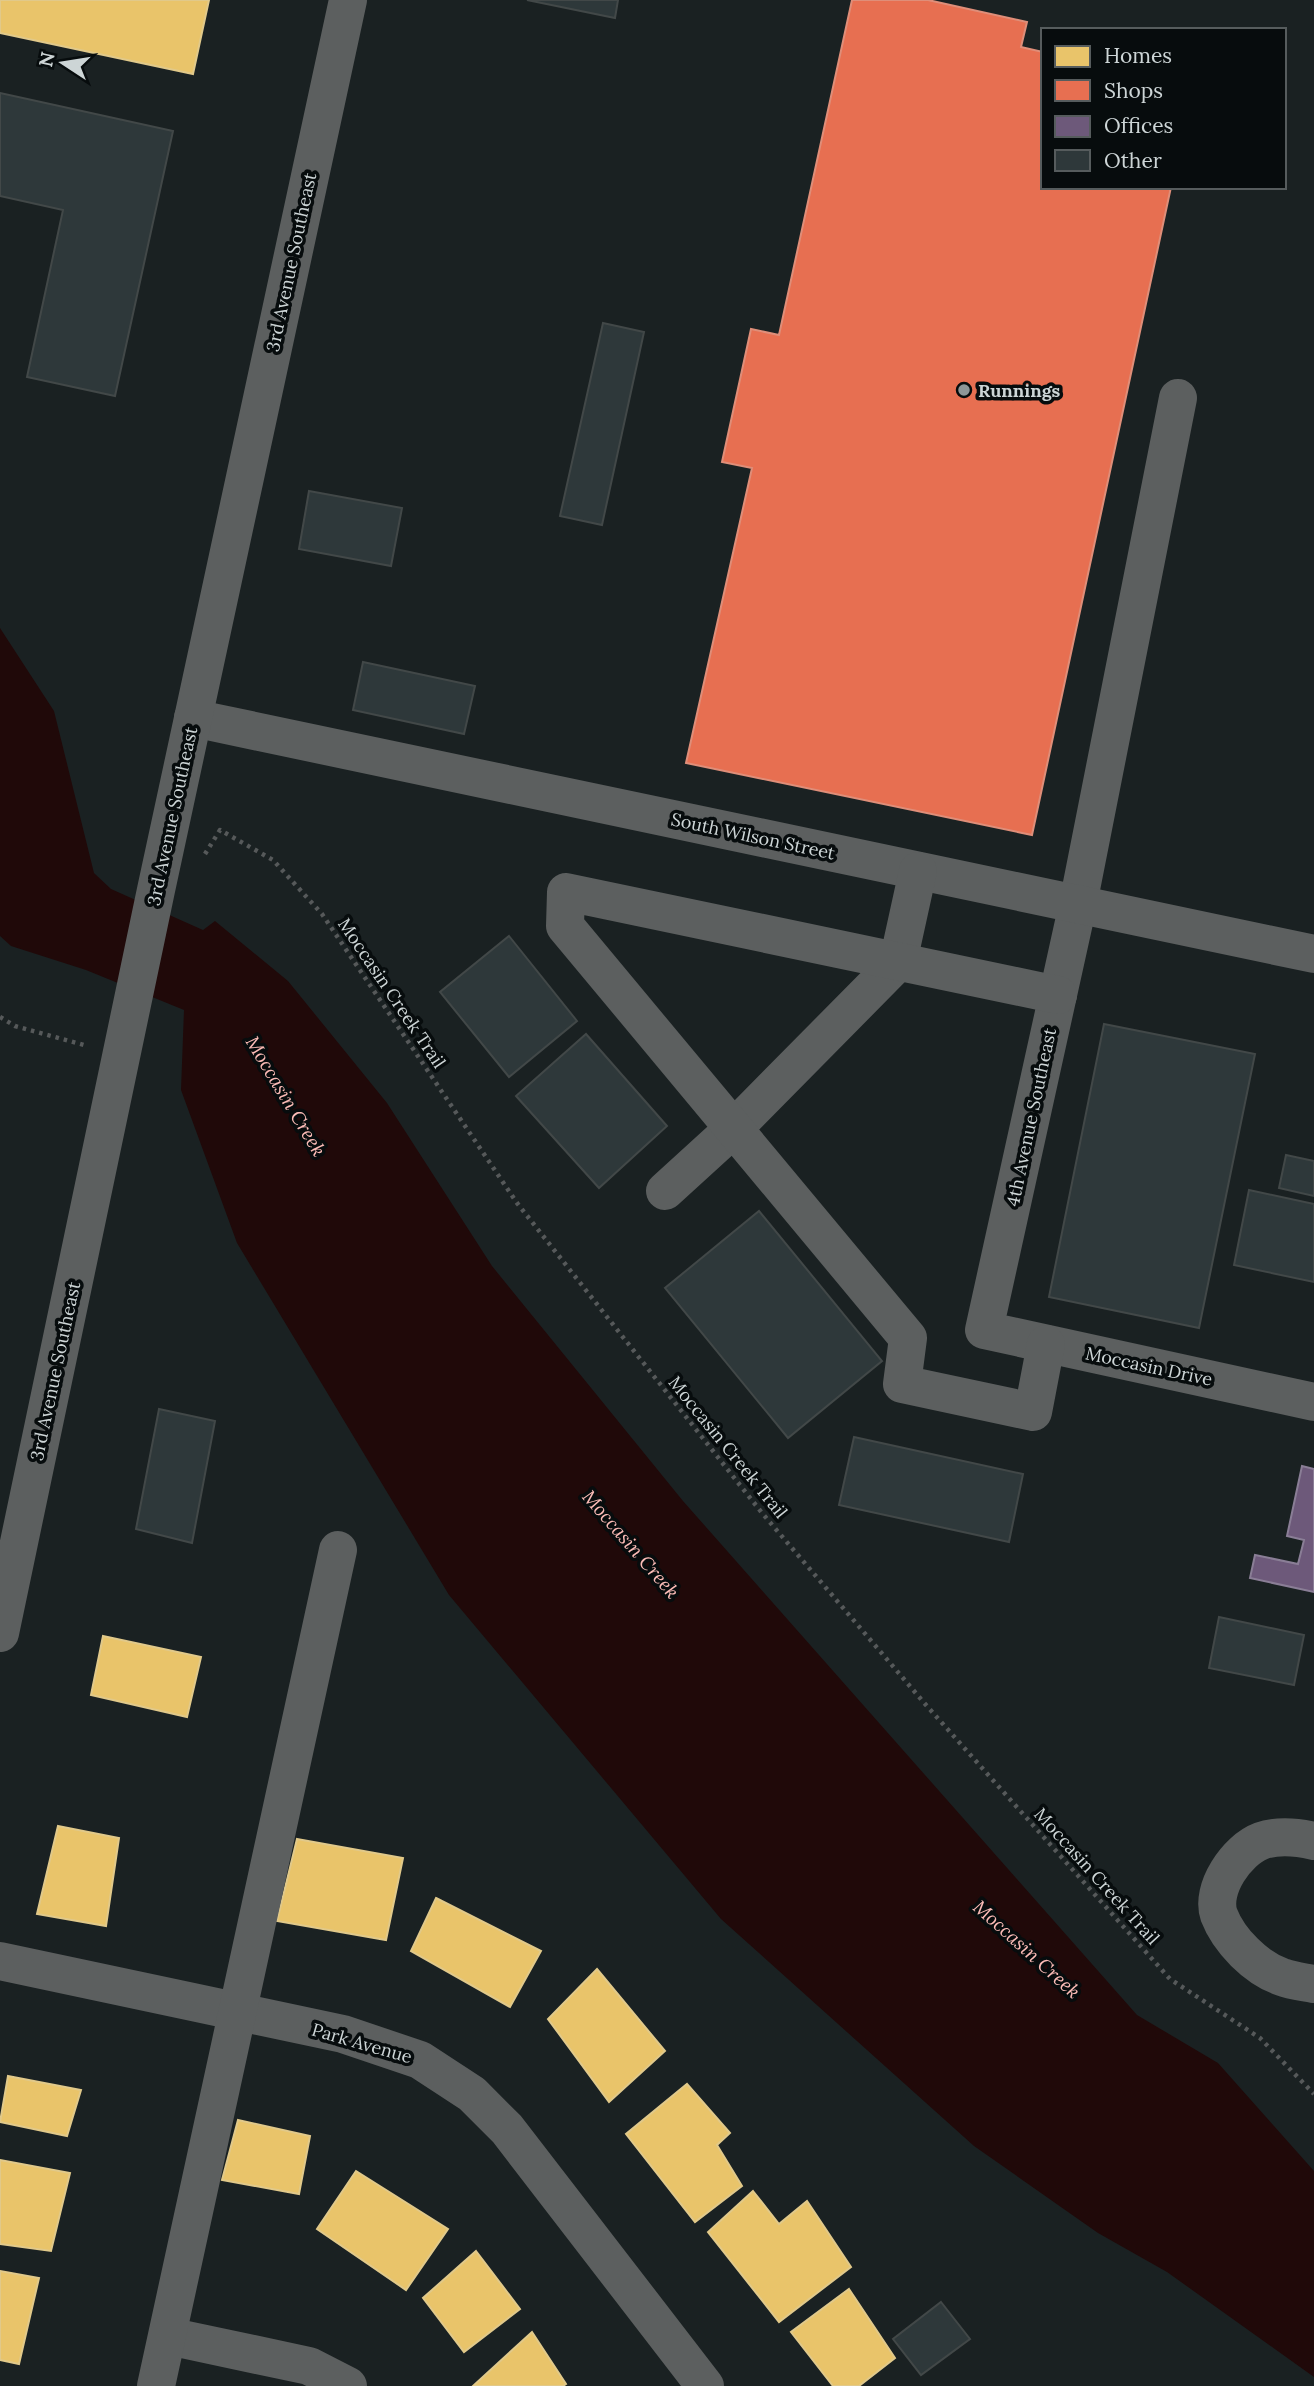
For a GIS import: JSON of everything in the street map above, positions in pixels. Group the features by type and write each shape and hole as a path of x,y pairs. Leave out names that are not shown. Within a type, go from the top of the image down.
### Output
{"street":[{"name":"3rd Avenue Southeast","path":"0,1633 124,1039 348,0"},
{"name":"4th Avenue Southeast","path":"984,1330 1078,904 1178,398"},
{"name":"South Wilson Street","path":"193,718 1314,954"},
{"path":"665,1191 733,1129 898,962 918,871"},
{"path":"1046,1344 1033,1412 902,1384 908,1338 565,926 566,892 1058,995"},
{"name":"Moccasin Drive","path":"984,1330 1314,1402"},
{"path":"156,2386 338,1550"},
{"path":"1314,1841 1295,1837 1261,1841 1237,1856 1221,1882 1218,1912 1230,1934 1251,1959 1282,1977 1314,1984"},
{"name":"Park Avenue","path":"0,1961 342,2034 420,2060 472,2094 507,2129 705,2386"},
{"path":"168,2336 309,2366 348,2386"}],"path":[{"name":"Moccasin Creek Trail","path":"204,856 220,830 273,860 322,914 517,1203 762,1513 926,1706 1170,1979 1259,2039 1314,2094"},
{"path":"0,1017 15,1026 73,1043 124,1039"}],"water":[{"name":"Moccasin Creek","path":"0,628 54,711 94,873 111,889 203,930 215,921 288,981 387,1103 492,1266 683,1501 1137,2015 1218,2063 1314,2171 1314,2377 1167,2272 1098,2233 974,2146 721,1919 449,1595 237,1243 181,1090 184,1010 86,970 11,946 0,936"}],"building: Homes":[{"path":"0,0 209,0 193,74 0,33"},
{"path":"103,1636 201,1657 187,1717 91,1695"},
{"path":"58,1826 119,1838 106,1926 37,1914"},
{"path":"297,1839 403,1858 386,1940 277,1921"},
{"path":"436,1898 541,1951 510,2007 411,1951"},
{"path":"597,1969 665,2051 609,2102 548,2019"},
{"path":"8,2076 81,2090 67,2136 0,2122"},
{"path":"687,2084 730,2133 717,2145 742,2186 695,2222 626,2134"},
{"path":"238,2120 310,2136 299,2194 222,2180"},
{"path":"0,2160 70,2173 51,2251 0,2244"},
{"path":"356,2171 448,2229 406,2290 317,2229"},
{"path":"753,2191 779,2224 807,2201 851,2267 779,2322 708,2232"},
{"path":"476,2251 520,2309 464,2352 423,2298"},
{"path":"0,2271 39,2278 19,2364 0,2360"},
{"path":"849,2289 895,2358 859,2386 833,2386 791,2332"},
{"path":"532,2332 566,2384 473,2386"}],"building: Shops":[{"path":"852,0 928,0 1027,22 1021,47 1041,52 1041,189 1171,189 1032,835 686,763 752,468 722,462 751,329 779,335"}],"building: Offices":[{"path":"1302,1466 1314,1469 1314,1592 1250,1578 1255,1555 1298,1564 1304,1540 1287,1536"}],"building: Other":[{"path":"527,0 618,0 615,18"},
{"path":"0,93 173,131 115,396 27,377 63,210 0,196"},
{"path":"603,323 644,332 602,525 560,516"},
{"path":"309,491 402,508 391,566 299,549"},
{"path":"363,662 475,686 464,734 353,710"},
{"path":"509,936 577,1021 509,1077 440,992"},
{"path":"1104,1024 1255,1054 1199,1328 1049,1297"},
{"path":"586,1034 667,1126 599,1188 516,1096"},
{"path":"1286,1155 1314,1161 1314,1196 1279,1188"},
{"path":"1249,1190 1314,1204 1314,1282 1234,1265"},
{"path":"759,1211 882,1361 788,1438 665,1288"},
{"path":"159,1409 215,1421 192,1543 136,1529"},
{"path":"854,1437 1023,1474 1009,1542 839,1505"},
{"path":"1219,1617 1304,1635 1294,1685 1209,1668"},
{"path":"941,2302 970,2339 921,2375 893,2339"}],"place":[{"name":"Runnings","path":"964,390"}]}
